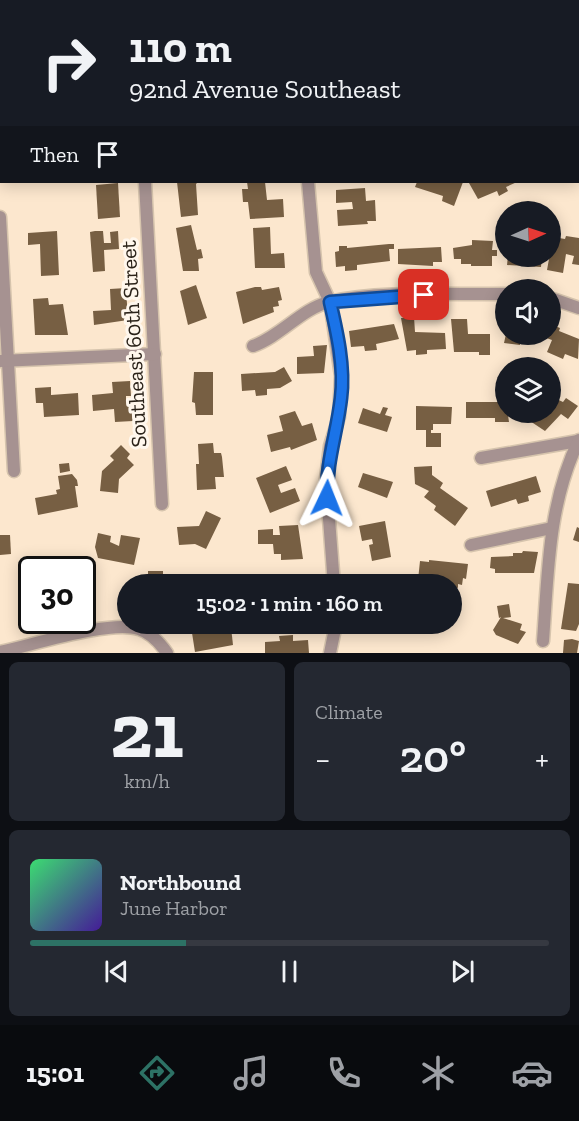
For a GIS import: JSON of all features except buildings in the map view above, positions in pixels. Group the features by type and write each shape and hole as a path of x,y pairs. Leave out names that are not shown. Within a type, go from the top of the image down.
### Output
{"street":[{"name":"Southeast 60th Street","path":"146,183 162,504"},
{"path":"308,183 316,272 330,302 336,329 342,395 326,479 333,574"},
{"path":"0,217 4,361 14,471"},
{"path":"253,346 264,342 309,312 330,302 404,295 495,294"},
{"path":"561,302 579,308"},
{"path":"4,361 155,354"},
{"path":"481,458 579,441"},
{"path":"543,641 552,528 566,470 579,441"},
{"path":"471,545 552,528"},
{"path":"0,652 107,628 126,627 140,630 154,638 167,653"},
{"path":"330,653 334,634"}],"route":[{"path":"327,498 326,479 330,446 339,417 342,395 336,329 330,302 424,295"}]}
